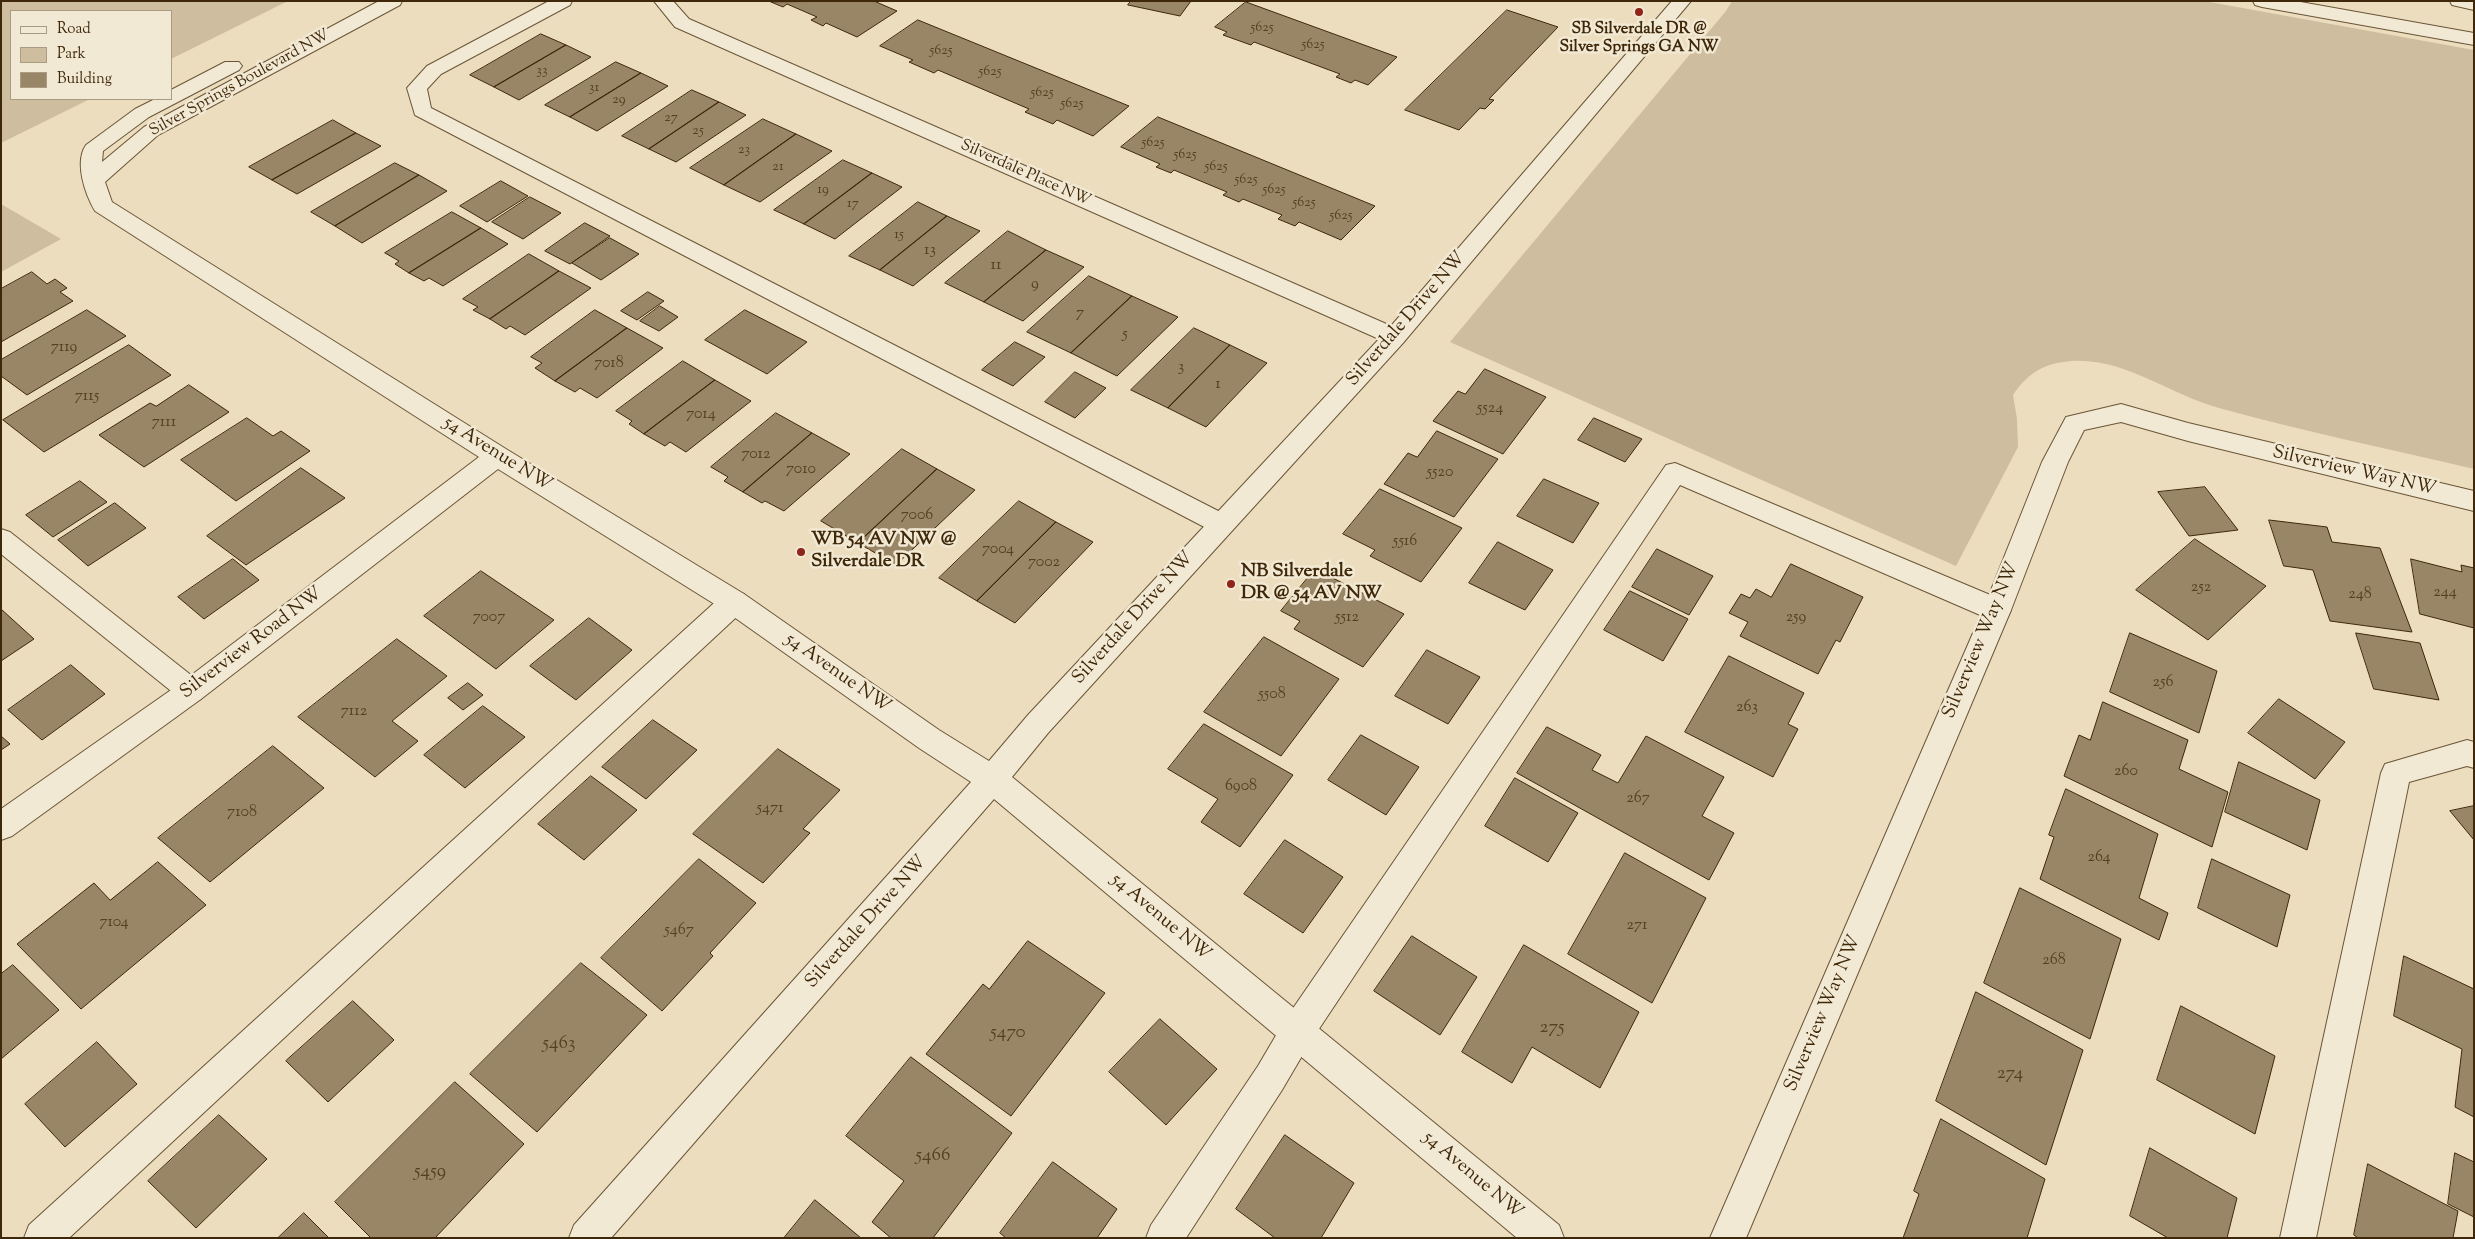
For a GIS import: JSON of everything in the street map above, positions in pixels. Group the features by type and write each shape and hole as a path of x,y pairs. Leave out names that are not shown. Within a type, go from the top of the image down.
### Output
{"street":[{"name":"Silver Springs Boulevard NW","path":"311,24 355,1"},
{"name":"Silver Springs Boulevard NW","path":"93,176 151,131 394,1"},
{"path":"562,1 434,70 416,88 422,111 1221,524"},
{"name":"Silverdale Place NW","path":"664,1 682,23 1395,337"},
{"name":"Silverdale Drive NW","path":"587,1238 946,834 1038,724 1395,337 1682,1"},
{"path":"2262,1 2474,39"},
{"path":"2459,1 2474,4"},
{"name":"Silver Springs Boulevard NW","path":"172,97 250,56"},
{"name":"Silver Springs Boulevard NW","path":"93,176 93,149 142,113 166,100"},
{"name":"54 Avenue NW","path":"93,176 103,206 498,456 734,602 929,739 992,779 1546,1238"},
{"name":"Silverview Way NW","path":"1728,1238 1997,610 2055,462 2074,423 2121,414 2474,501"},
{"name":"Silverview Road NW","path":"1,826 191,691 498,456"},
{"path":"1164,1238 1270,1078 1297,1032 1675,472 1997,610"},
{"path":"1,538 191,691"},
{"path":"42,1238 734,602"},
{"path":"2298,1238 2396,773 2467,753 2474,755"}],"green space":[{"path":"1,1 288,1 172,59 172,10 10,10 10,100 88,100 1,143"},
{"path":"1732,1 2204,1 2474,50 2474,469 2219,408 2111,365 2092,362 2062,362 2038,370 2013,395 2017,419 2018,447 1956,566 1450,342 1726,11"},
{"path":"1,204 61,239 1,272"}],"building":[{"path":"874,1 897,11 857,37 826,23 823,26 811,20 817,17 787,4 783,7 771,2"},
{"path":"1131,1 1191,1 1180,16 1128,5"},
{"path":"1246,2 1397,57 1368,85 1355,80 1351,83 1336,77 1340,74 1254,42 1251,45 1223,35 1227,32 1215,27"},
{"path":"1507,10 1558,27 1489,99 1494,100 1485,109 1480,108 1459,130 1405,110"},
{"path":"918,20 1129,106 1093,136 1057,120 1053,124 1025,112 1029,109 938,70 934,73 909,62 913,60 880,46"},
{"path":"541,34 566,45 494,87 470,75"},
{"path":"566,45 591,57 519,100 494,87"},
{"path":"616,62 641,73 570,117 545,105"},
{"path":"641,73 668,86 597,131 570,117"},
{"path":"692,90 719,102 649,149 622,136"},
{"path":"719,102 746,115 676,162 649,149"},
{"path":"1158,117 1375,206 1341,240 1299,222 1295,226 1278,219 1282,215 1243,199 1239,202 1223,195 1227,192 1174,170 1171,173 1156,167 1160,164 1121,147"},
{"path":"763,119 796,134 724,185 690,168"},
{"path":"333,120 356,133 272,180 249,167"},
{"path":"356,133 381,146 297,194 272,180"},
{"path":"796,134 832,151 760,202 724,185"},
{"path":"843,160 872,173 804,224 774,210"},
{"path":"395,163 419,175 335,226 311,212"},
{"path":"872,173 902,187 835,239 804,224"},
{"path":"419,175 447,191 362,243 335,226"},
{"path":"501,181 528,196 487,222 460,206"},
{"path":"530,197 561,213 523,239 492,222"},
{"path":"918,202 947,216 880,270 849,256"},
{"path":"452,212 481,228 409,273 395,264 399,261 385,253"},
{"path":"947,216 980,231 913,286 880,270"},
{"path":"585,223 610,236 570,264 545,251"},
{"path":"481,228 508,244 443,286 429,278 424,281 409,273"},
{"path":"1008,231 1046,250 984,302 945,283"},
{"path":"610,238 639,254 601,280 572,263"},
{"path":"1046,250 1084,267 1023,321 984,302"},
{"path":"529,254 559,271 490,319 473,310 478,307 463,299"},
{"path":"559,271 591,288 525,335 510,326 506,329 490,319"},
{"path":"32,272 47,284 55,279 67,288 60,292 73,301 1,342 1,289"},
{"path":"1089,276 1132,296 1071,353 1027,332"},
{"path":"648,292 664,301 637,320 621,311"},
{"path":"1132,296 1178,317 1117,376 1071,353"},
{"path":"660,306 678,317 659,331 640,321"},
{"path":"87,310 126,336 27,395 1,376 1,360"},
{"path":"595,310 627,328 555,381 535,368 542,363 531,357"},
{"path":"745,310 807,342 767,374 705,340"},
{"path":"627,328 663,348 597,398 580,388 575,392 555,381"},
{"path":"1194,328 1230,345 1168,408 1131,390"},
{"path":"1015,342 1045,357 1013,386 982,370"},
{"path":"129,345 171,375 44,452 3,420"},
{"path":"1230,345 1267,363 1206,427 1168,408"},
{"path":"683,361 715,380 644,434 629,424 632,421 616,411"},
{"path":"1485,369 1546,397 1503,454 1433,421 1458,391 1465,394"},
{"path":"1075,372 1106,388 1075,418 1045,402"},
{"path":"715,380 751,401 686,452 670,442 665,446 644,434"},
{"path":"189,385 229,412 144,467 99,435 150,403 156,406"},
{"path":"776,413 812,433 743,492 724,481 728,477 711,467"},
{"path":"247,418 273,436 281,431 310,451 236,501 181,460"},
{"path":"1594,418 1642,439 1625,462 1578,440"},
{"path":"1437,431 1498,459 1454,517 1384,484 1408,453 1417,457"},
{"path":"812,433 850,454 784,511 765,501 762,503 743,492"},
{"path":"902,449 937,469 858,543 821,521"},
{"path":"301,468 345,498 246,565 207,536"},
{"path":"937,469 975,490 896,565 858,543"},
{"path":"1544,479 1599,503 1573,543 1517,516"},
{"path":"80,481 107,502 53,537 26,515"},
{"path":"2205,487 2238,530 2189,536 2158,492"},
{"path":"1380,489 1462,528 1421,582 1370,556 1375,550 1343,534"},
{"path":"1019,501 1056,522 977,601 939,578"},
{"path":"115,503 146,528 88,566 58,540"},
{"path":"2269,520 2327,527 2332,542 2380,548 2412,632 2330,621 2313,570 2284,566"},
{"path":"1056,522 1093,542 1015,623 977,601"},
{"path":"2195,539 2266,586 2208,640 2136,590"},
{"path":"1498,542 1553,570 1525,610 1469,583"},
{"path":"1657,549 1713,576 1689,615 1632,587"},
{"path":"233,559 259,580 204,619 178,597"},
{"path":"2411,559 2462,572 2461,565 2474,568 2474,628 2420,614"},
{"path":"1791,564 1863,597 1840,642 1836,640 1818,674 1740,636 1748,622 1729,613 1741,594 1750,598 1756,589 1771,597"},
{"path":"1315,569 1404,614 1363,667 1294,629 1300,621 1281,611"},
{"path":"481,571 554,620 496,669 424,616"},
{"path":"1630,591 1688,619 1663,661 1604,630"},
{"path":"1,609 34,639 1,661"},
{"path":"589,618 632,650 576,700 530,666"},
{"path":"2130,633 2217,671 2199,733 2110,692"},
{"path":"2356,633 2420,643 2439,700 2374,689"},
{"path":"1264,637 1339,679 1281,756 1204,712"},
{"path":"397,639 447,676 392,721 418,741 375,777 298,717"},
{"path":"1427,650 1480,677 1448,724 1395,696"},
{"path":"1729,656 1804,693 1788,724 1798,729 1773,777 1685,732"},
{"path":"71,665 105,694 42,740 8,710"},
{"path":"468,683 483,695 463,710 448,698"},
{"path":"2279,699 2345,742 2315,779 2248,733"},
{"path":"2103,702 2188,740 2179,769 2228,792 2212,847 2064,776 2079,735 2090,740"},
{"path":"483,706 525,737 465,788 424,755"},
{"path":"653,720 697,750 646,799 602,767"},
{"path":"1204,724 1293,775 1240,847 1201,822 1218,799 1168,769"},
{"path":"1547,727 1601,755 1592,770 1618,783 1646,736 1724,777 1702,816 1734,833 1709,880 1517,773"},
{"path":"1361,735 1419,767 1386,815 1328,780"},
{"path":"1,736 10,744 1,750"},
{"path":"273,746 324,788 210,882 158,838"},
{"path":"778,749 840,790 803,829 810,833 763,883 693,834"},
{"path":"2239,762 2320,800 2307,850 2225,812"},
{"path":"591,776 637,810 584,860 538,824"},
{"path":"1515,778 1578,813 1548,862 1485,826"},
{"path":"2066,789 2158,834 2139,898 2168,913 2159,940 2040,879 2054,837 2049,835"},
{"path":"2474,806 2474,840 2450,811"},
{"path":"1285,840 1343,877 1303,933 1244,894"},
{"path":"1625,853 1706,898 1652,1003 1568,954"},
{"path":"699,859 756,903 710,953 713,956 662,1011 601,958"},
{"path":"2212,859 2290,895 2277,947 2198,908"},
{"path":"158,862 206,905 81,1009 17,944 94,883 110,900"},
{"path":"2020,888 2121,939 2090,1039 1984,983"},
{"path":"1412,936 1477,977 1440,1035 1374,991"},
{"path":"1028,941 1105,993 1011,1116 926,1054 983,984 989,989"},
{"path":"1524,945 1639,1012 1600,1088 1532,1047 1512,1083 1462,1052"},
{"path":"2404,956 2474,989 2474,1117 2455,1107 2462,1049 2394,1016"},
{"path":"581,963 647,1015 537,1132 470,1074"},
{"path":"13,965 59,1010 1,1059 1,974"},
{"path":"1976,992 2083,1050 2046,1165 1936,1101"},
{"path":"353,1001 394,1040 328,1102 286,1061"},
{"path":"2181,1006 2275,1056 2255,1134 2157,1080"},
{"path":"1160,1019 1217,1069 1166,1125 1109,1072"},
{"path":"97,1042 137,1084 65,1147 25,1104"},
{"path":"911,1057 1012,1133 933,1238 891,1238 872,1222 904,1181 846,1136"},
{"path":"455,1082 524,1144 435,1238 371,1238 335,1202"},
{"path":"219,1115 267,1159 196,1228 148,1181"},
{"path":"1941,1119 2045,1179 2027,1238 1903,1238 1919,1194 1914,1191"},
{"path":"1285,1135 1354,1183 1321,1238 1275,1238 1236,1209"},
{"path":"2150,1148 2237,1198 2227,1238 2168,1238 2130,1216"},
{"path":"2455,1153 2474,1162 2474,1217 2448,1204"},
{"path":"1053,1162 1117,1209 1097,1238 1006,1238 1000,1233"},
{"path":"2368,1164 2458,1211 2453,1238 2358,1238 2354,1235"},
{"path":"815,1200 861,1238 784,1238"},
{"path":"304,1213 329,1238 278,1238"}],"place":[{"name":"SB Silverdale DR @ Silver Springs GA NW","path":"1639,12"},
{"name":"WB 54 AV NW @ Silverdale DR","path":"801,552"},
{"name":"NB Silverdale DR @ 54 AV NW","path":"1231,584"}]}
